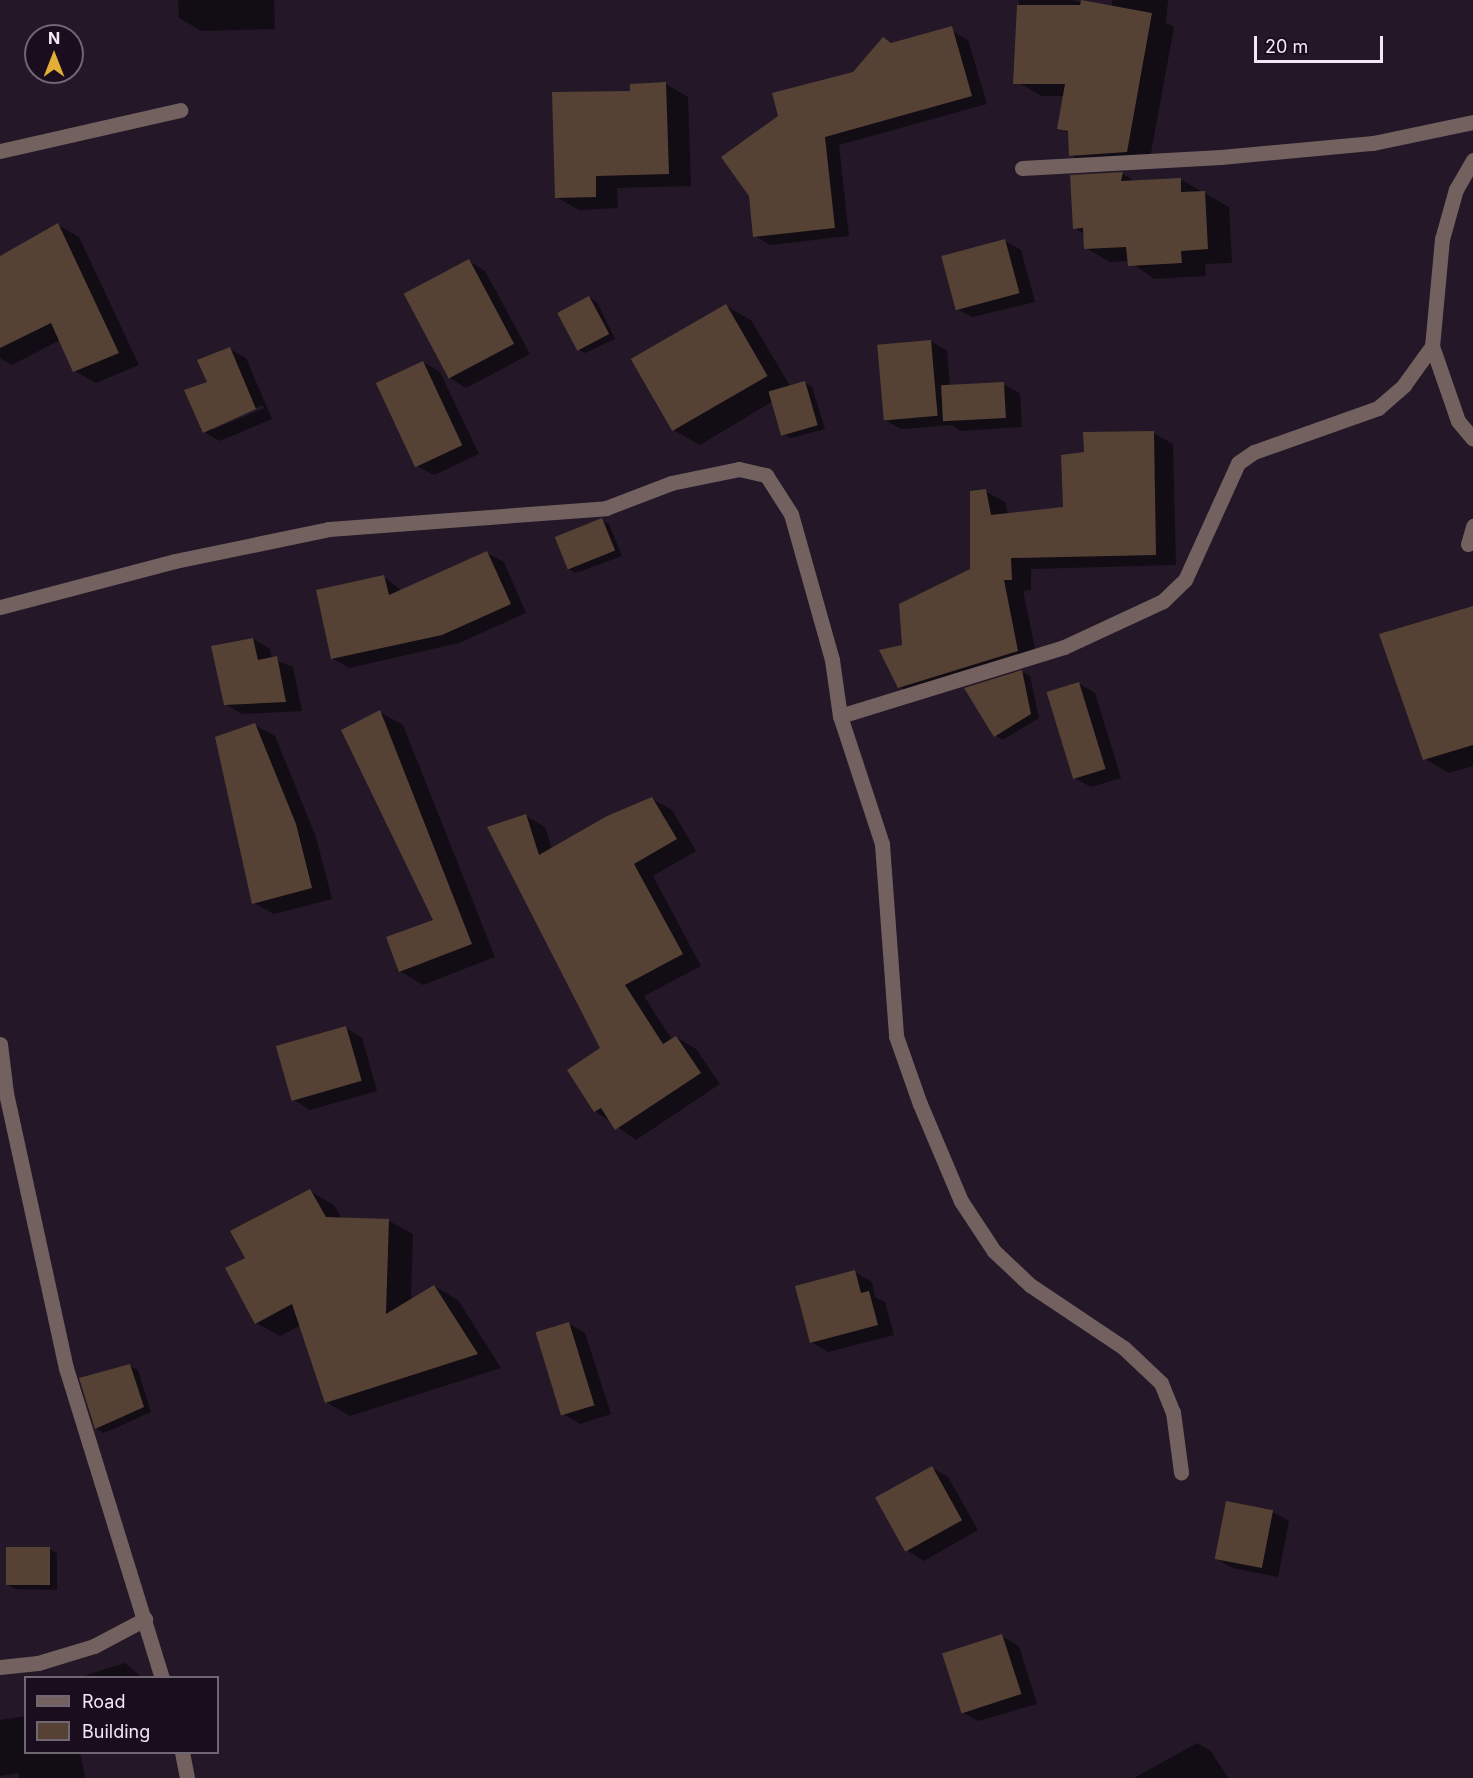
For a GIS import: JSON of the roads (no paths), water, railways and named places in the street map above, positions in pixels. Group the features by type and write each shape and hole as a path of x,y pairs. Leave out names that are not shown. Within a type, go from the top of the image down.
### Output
{"street":[{"path":"0,151 180,110"},
{"path":"1022,168 1221,157 1361,144 1473,122"},
{"path":"1473,160 1456,189 1442,239 1432,346 1458,421 1473,439"},
{"path":"840,716 1064,647 1163,601 1185,580 1239,463 1254,452 1378,408 1404,385 1432,346"},
{"path":"0,607 175,561 329,529 606,508 671,483 739,469 766,475 791,514 832,660 840,716 882,844 896,1036 961,1201 994,1251 1030,1286 1124,1348 1161,1383 1173,1412 1181,1472"},
{"path":"1468,544 1473,526"},
{"path":"0,1044 6,1093 66,1368 162,1676"},
{"path":"0,1667 38,1663 94,1646 145,1619"},
{"path":"182,1754 187,1778"}]}
